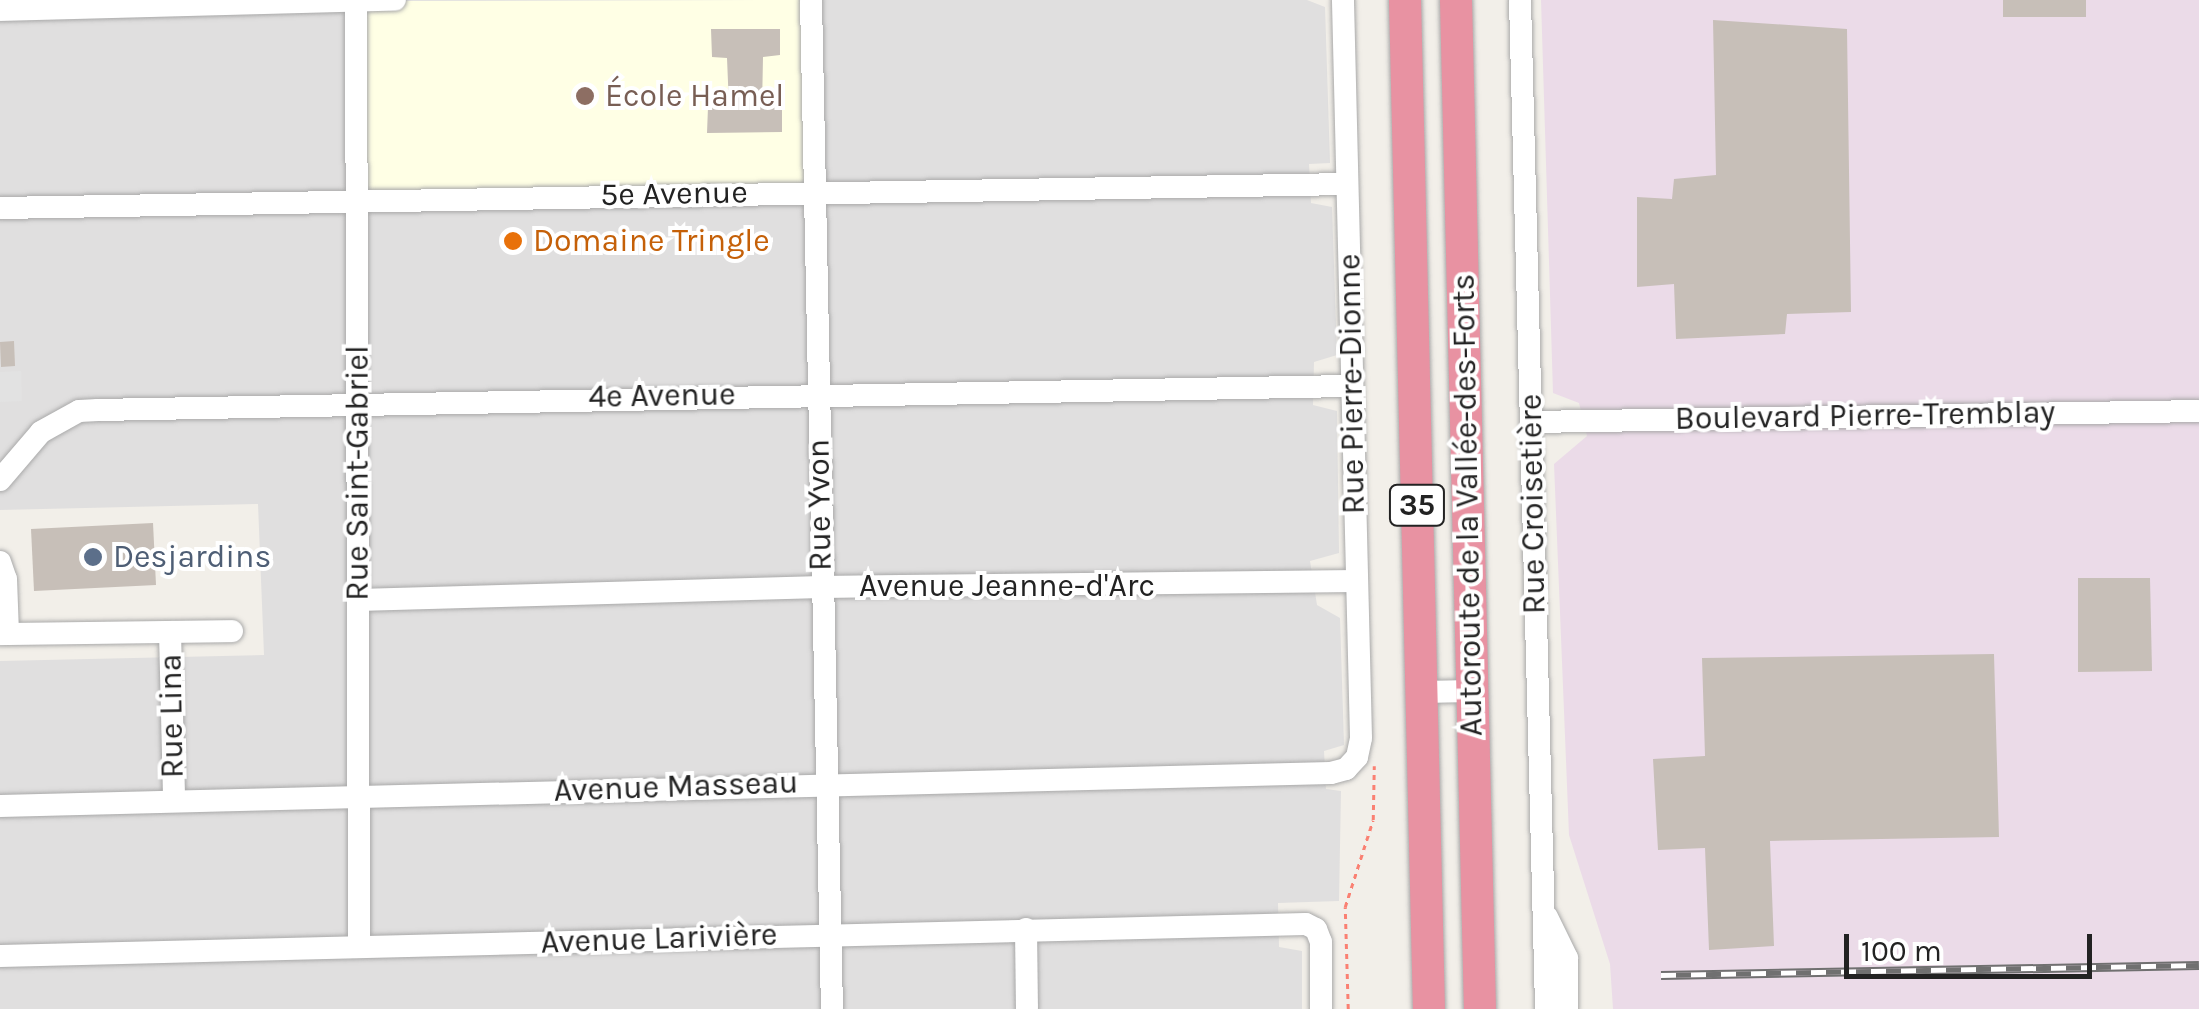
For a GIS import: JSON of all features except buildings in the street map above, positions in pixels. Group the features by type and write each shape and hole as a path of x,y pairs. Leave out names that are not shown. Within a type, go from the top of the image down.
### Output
{"highway":[{"name":"Autoroute de la Vallée-des-Forts","path":"1405,0 1429,1009"},
{"name":"Autoroute de la Vallée-des-Forts","path":"1456,0 1480,1009"}],"street":[{"name":"Rue Saint-Gabriel","path":"356,0 360,947"},
{"path":"0,10 396,0"},
{"name":"Rue Yvon","path":"811,0 832,1009"},
{"name":"Rue Pierre-Dionne","path":"1343,0 1361,747 1357,770"},
{"name":"Rue Croisetière","path":"1520,0 1546,1009"},
{"name":"5e Avenue","path":"0,208 1348,184"},
{"name":"4e Avenue","path":"0,480 41,432 79,412 818,392 1352,386"},
{"name":"Boulevard Pierre-Tremblay","path":"1531,422 2199,411"},
{"path":"0,562 6,579 4,634 232,631"},
{"name":"Avenue Jeanne-d'Arc","path":"358,600 822,587 1357,581"},
{"name":"Rue Lina","path":"170,632 174,800"},
{"path":"1422,692 1472,691"},
{"name":"Avenue Masseau","path":"0,806 1357,770"},
{"path":"1544,911 1567,958 1567,1009"},
{"path":"1321,1009 1321,942 1325,925"},
{"name":"Avenue Larivière","path":"0,956 1325,925"},
{"path":"1026,929 1027,1009"}],"path":[{"path":"1348,1009 1346,896 1373,820 1374,783 1357,770"},
{"path":"1325,925 1344,921"}],"shaded area":[{"path":"0,0 1307,0 1325,7 1330,163 1309,164 1311,203 1332,207 1337,355 1314,362 1313,405 1337,411 1339,553 1310,561 1317,605 1340,618 1344,745 1324,751 1326,789 1341,791 1339,901 1278,903 1279,947 1302,951 1302,1009 0,1009 0,661 264,655 258,504 0,510"},
{"name":"École Hamel","path":"811,0 815,191 356,201 356,1"},
{"path":"1541,0 2199,0 2199,1009 1613,1009 1610,964 1569,835 1554,464 1587,436 1579,403 1553,393"},
{"path":"21,371 22,401 0,402 0,372"}],"railway":[{"path":"1661,975 2199,965"}],"place":[{"name":"École Hamel","path":"585,96"},
{"name":"Domaine Tringle","path":"513,241"},
{"name":"Desjardins","path":"93,557"}]}
